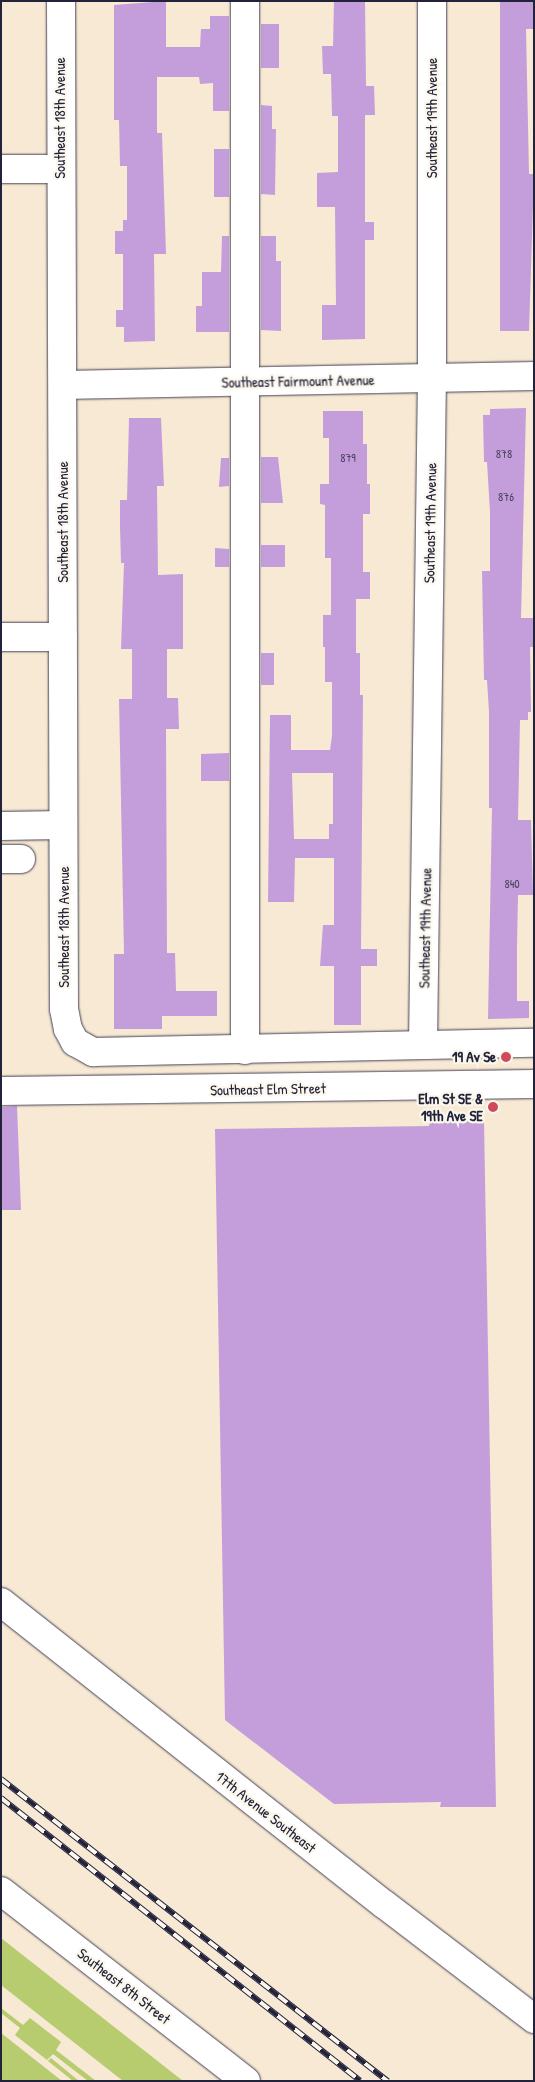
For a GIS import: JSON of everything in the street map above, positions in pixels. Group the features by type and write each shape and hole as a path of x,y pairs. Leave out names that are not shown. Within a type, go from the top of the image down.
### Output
{"street":[{"name":"Southeast 18th Avenue","path":"61,1 60,170 63,385 64,1009 75,1042 93,1052 245,1050"},
{"path":"245,1 245,1050 534,1043"},
{"name":"Southeast 19th Avenue","path":"423,1045 432,378 432,1"},
{"path":"1,169 60,170"},
{"name":"Southeast Fairmount Avenue","path":"63,385 534,376"},
{"path":"1,637 63,637"},
{"path":"1,826 63,825"},
{"name":"Southeast Elm Street","path":"1,1091 534,1084"},
{"name":"17th Avenue Southeast","path":"1,1602 385,1905 534,2019"},
{"name":"Southeast 8th Street","path":"1,1891 246,2081"}],"green space":[{"path":"1,1938 183,2081 123,2081 1,1985"},
{"path":"1,2008 23,2025 30,2018 61,2042 56,2050 96,2081 88,2081 53,2054 47,2060 15,2035 20,2028 1,2013"},
{"path":"1,2033 62,2081 1,2081"},
{"path":"51,2058 79,2081 73,2081 48,2061"}],"building":[{"path":"166,1 166,47 200,47 201,29 210,29 210,16 229,16 229,111 213,111 213,83 200,84 199,77 157,77 157,133 162,133 166,254 154,254 155,341 124,342 124,327 116,327 116,310 123,310 123,254 115,254 115,231 123,231 123,220 127,220 127,166 120,166 119,120 114,120 114,5"},
{"path":"334,1 365,1 366,86 374,86 375,115 365,115 365,222 374,222 374,240 365,240 365,339 322,340 322,305 336,305 335,207 317,207 317,173 338,172 338,116 332,116 331,74 323,74 322,46 333,46"},
{"path":"500,1 534,1 534,29 526,29 529,174 534,174 529,331 500,331"},
{"path":"261,24 279,24 279,68 261,68"},
{"path":"261,105 272,106 272,129 276,129 275,195 261,194"},
{"path":"214,149 229,149 229,197 214,197"},
{"path":"222,236 229,236 229,332 196,332 196,306 202,306 202,272 221,272"},
{"path":"261,236 276,236 276,261 281,261 281,331 261,330"},
{"path":"526,408 521,618 534,618 534,647 530,647 531,712 528,712 528,720 520,720 518,820 531,820 533,895 518,895 517,1001 529,1001 529,1018 488,1019 492,808 489,808 489,712 487,680 484,680 482,571 490,571 490,512 487,462 484,462 483,415 490,415 490,409"},
{"path":"323,411 363,411 363,444 367,444 367,484 370,484 370,514 363,514 363,572 370,572 370,599 356,599 356,653 360,653 360,695 363,695 361,949 377,949 377,966 361,966 361,1025 334,1025 334,966 320,966 323,925 334,925 334,858 295,858 294,902 268,902 270,715 291,715 291,750 330,750 332,736 332,682 325,682 325,647 323,647 323,615 331,615 331,558 325,558 325,505 320,504 320,484 329,484 329,438 323,438","holes":["292,773 333,773 333,824 329,824 329,839 294,839"]},
{"path":"129,418 161,418 164,486 157,486 158,575 183,574 183,649 167,649 167,698 178,698 179,729 166,729 167,953 175,953 176,991 217,991 217,1016 162,1016 162,1029 114,1029 114,954 124,954 119,699 132,699 132,649 121,649 124,563 121,563 120,500 127,500"},
{"path":"261,457 278,457 283,503 261,503"},
{"path":"221,458 229,458 229,486 219,487"},
{"path":"261,545 285,545 285,567 261,567"},
{"path":"215,548 229,549 229,567 215,567"},
{"path":"261,653 274,653 274,685 261,685"},
{"path":"229,753 229,781 201,781 201,754"},
{"path":"17,1106 21,1210 1,1210 1,1107"},
{"path":"484,1121 496,1807 440,1807 441,1802 334,1804 225,1720 215,1129 429,1126 430,1122"}],"railway":[{"path":"1,1779 388,2081"},
{"path":"1,1798 360,2081"}],"place":[{"name":"19 Av Se","path":"506,1057"},
{"name":"Elm St SE & 19th Ave SE","path":"493,1107"}]}
